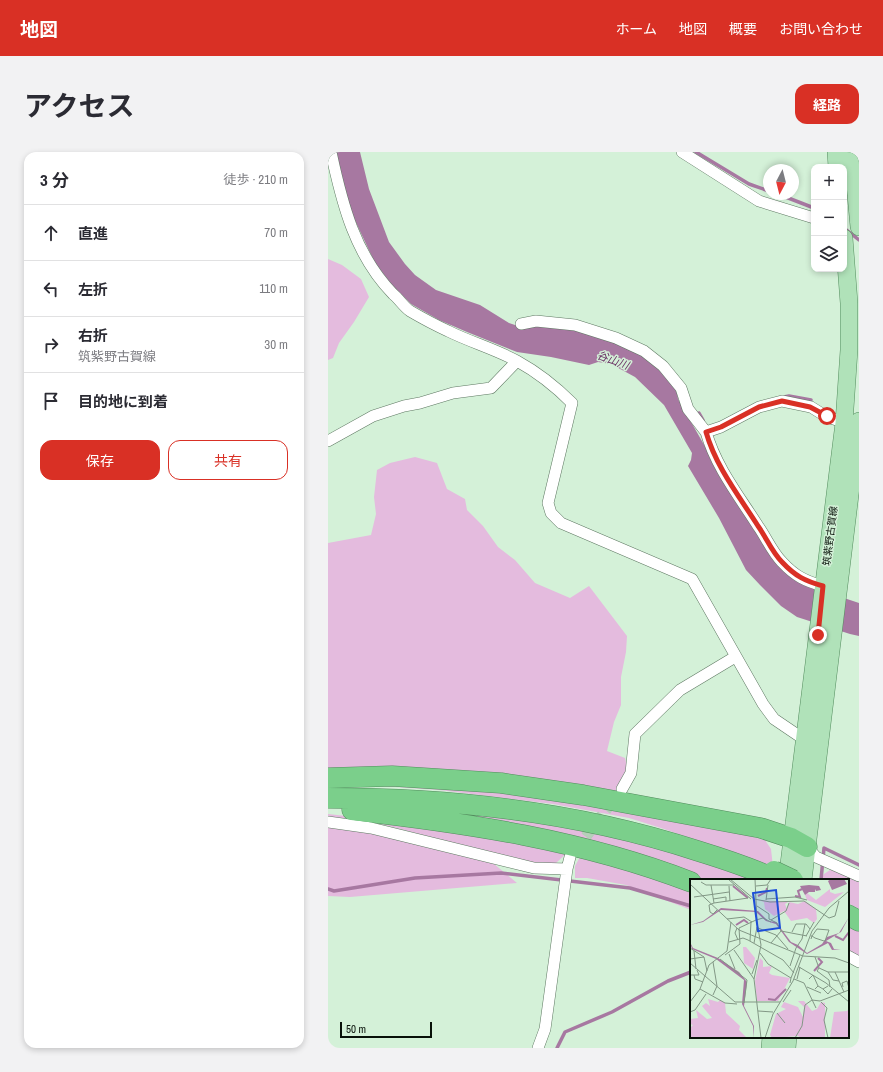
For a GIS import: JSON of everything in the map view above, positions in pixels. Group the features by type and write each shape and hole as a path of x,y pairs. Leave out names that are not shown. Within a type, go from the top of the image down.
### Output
{"highway":[{"path":"328,778 392,776 501,783 583,795 761,828 799,842"},
{"path":"328,791 369,791 484,799 616,820 663,832 719,850 781,878"},
{"path":"328,798 427,801 482,806 551,815 615,827 666,840 781,878"},
{"path":"328,807 408,816 532,836 631,861 690,882"},
{"path":"849,907 859,913"},
{"path":"849,916 859,921"}],"main road":[{"path":"836,152 837,164"},
{"path":"852,152 859,227"},
{"name":"筑紫野古賀線","path":"781,878 799,842 826,629 828,591 855,424 847,272"},
{"name":"筑紫野古賀線","path":"803,879 799,842 805,740 826,629"},
{"path":"770,1048 771,1038"},
{"path":"787,1048 788,1038"}],"street":[{"path":"331,152 339,189 349,221 367,263 409,310 448,331 517,361 532,370 560,391 572,403 548,503 552,513 561,523 692,579 763,704 774,719 805,740"},
{"path":"682,152 759,201 811,217"},
{"path":"521,324 536,321 575,325 616,338 644,351 663,366 681,388 688,409 706,432 709,443 727,478 781,561 807,582 828,591"},
{"path":"328,441 379,414 404,406 453,394 491,388 517,361"},
{"path":"706,432 721,427 759,407 782,401 810,407 827,416 855,424"},
{"path":"622,789 631,773 635,734 680,690 736,657"},
{"path":"328,822 371,828 534,868 567,869"},
{"path":"799,842 816,857 859,876"},
{"path":"538,1048 545,1029 567,869 570,857"},
{"path":"849,957 859,962"}],"shaded area":[{"path":"328,259 342,265 361,279 369,297 339,343 333,358 328,360"},
{"path":"415,457 437,463 447,489 465,499 467,510 483,526 498,547 515,560 535,583 570,598 589,586 627,636 626,652 621,677 621,705 614,722 607,751 625,758 628,771 624,795 328,773 328,543 371,535 376,514 374,497 377,470 390,463"},
{"path":"446,784 700,823 765,840 771,849 773,867 629,818 553,804 439,790 366,785"},
{"path":"397,804 613,832 757,879 702,879 663,864"},
{"path":"328,814 392,821 569,851 556,863 548,866 495,854 377,823 328,818"},
{"path":"328,826 383,833 493,863 517,883 350,897 328,896"},
{"path":"581,855 690,890 690,910 626,885 587,878 575,878 575,866"},
{"path":"830,870 836,871 859,881 859,909 849,904 849,879 822,879 824,874"},
{"path":"849,924 859,929 859,956 849,952"}],"water":[{"name":"谷山川","path":"336,152 360,152 369,189 389,242 415,275 436,290 480,305 509,323 524,328 535,326 574,330 599,336 649,358 677,391 678,399 728,487 758,535 781,567 838,596 859,603 859,636 797,617 781,606 746,570 719,518 688,466 692,453 664,405 635,377 611,364 598,362 589,365 517,352 439,320 411,304 391,284 375,263 350,210"}],"waterway":[{"path":"696,152 749,184 763,189"},
{"path":"793,200 811,207"},
{"path":"847,230 859,240"},
{"path":"784,397 789,396 811,400"},
{"path":"699,413 703,420"},
{"path":"821,879 824,848 859,865"},
{"path":"328,889 334,891 415,878 501,873 630,888 690,906"},
{"path":"557,1048 565,1032 612,1012 668,981 690,972"}],"tunnel":[{"path":"576,850 615,798"}],"route":[{"path":"818,635 823,586 807,582 781,561 727,478 709,443 706,432 721,427 759,407 782,401 810,407 827,416"}]}
